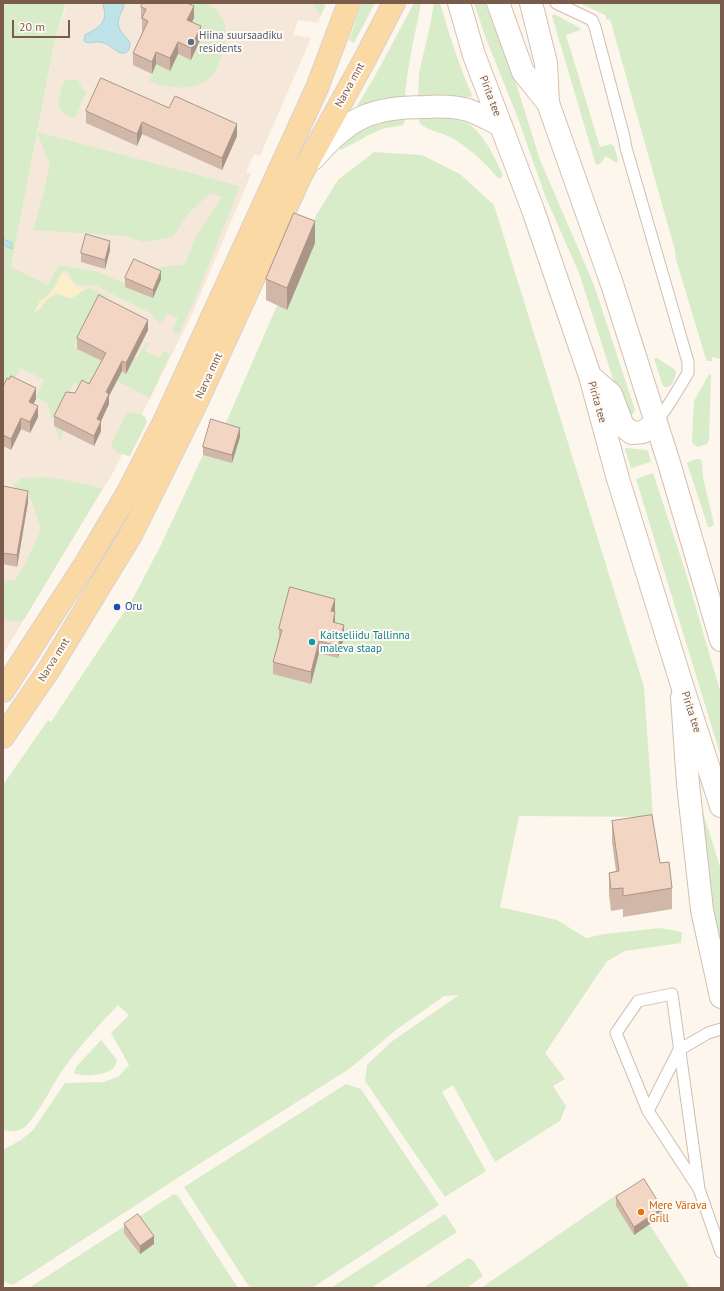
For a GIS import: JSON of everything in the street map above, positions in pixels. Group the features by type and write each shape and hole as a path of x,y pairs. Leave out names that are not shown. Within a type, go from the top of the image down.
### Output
{"main road":[{"name":"Narva mnt","path":"3,690 86,563 127,494 166,420 317,88 349,3"},
{"name":"Narva mnt","path":"3,737 50,668 132,533 194,408 301,174 365,59 394,3"},
{"name":"Pirita tee","path":"459,3 474,55 533,210 590,376 618,479 721,806"},
{"path":"498,3 523,72 548,103"},
{"path":"531,3 546,62 548,103 612,284 656,423 721,640"},
{"path":"301,174 324,146 345,127 369,114 389,108 447,106 468,110 501,125"},
{"path":"590,376 611,394 622,426 632,433 643,432 656,423"},
{"path":"681,682 688,784 702,910 721,997"}],"lane":[{"path":"556,3 592,20 626,148 688,362 688,373 671,402 656,423"},
{"path":"699,1189 648,1111 616,1033 638,1001 672,994 699,1189 721,1252"},
{"path":"648,1111 679,1050 708,1033 721,1029"}],"shaded area":[{"path":"67,3 312,3 321,16 318,23 298,20 293,35 311,38 260,156 254,154 246,172 251,174 193,312 114,471 3,654 3,374 11,267 55,40"}],"green space":[{"path":"200,2 209,4 224,21 226,41 218,66 210,77 195,86 179,88 149,81 156,64 178,54 191,59 187,32 187,3"},
{"path":"3,3 66,3 55,40 37,132 239,186 191,309 179,334 172,331 178,318 167,313 162,322 159,323 153,318 154,315 96,286 78,285 74,283 69,274 64,270 51,291 40,301 39,310 53,295 61,295 66,297 89,288 108,296 102,307 95,305 74,347 126,373 134,358 137,359 146,342 149,343 145,351 160,358 163,351 170,354 150,398 101,373 97,380 92,378 86,390 74,383 62,406 65,426 62,430 64,432 60,441 47,403 36,397 44,380 20,368 9,390 3,397","holes":["37,133 50,164 33,230 125,236 144,242 173,237 188,214 210,193 222,197 196,237 185,264 155,268 133,267 126,284 98,272 59,265 48,285 11,267"]},
{"path":"312,3 326,3 321,16"},
{"path":"362,3 375,3 354,43 349,40"},
{"path":"414,3 421,3 409,62 405,98 358,107 357,106 375,76"},
{"path":"434,3 440,3 454,49 472,95 471,97 418,98 419,73"},
{"path":"474,3 485,3 516,83 540,160 594,285 635,410 632,415 629,415 622,407 579,273 546,198"},
{"path":"579,3 721,3 721,359 712,357 712,361 707,361 705,356 677,263 676,254 610,19 607,20 605,15"},
{"path":"554,14 580,28 580,30 566,35 600,147 611,144 614,146 618,160 617,163 606,156 600,164 596,165 552,16"},
{"path":"64,80 78,80 86,92 75,118 65,114 61,110 59,102"},
{"path":"406,118 403,125 382,129 341,150 337,147 352,135 369,126"},
{"path":"419,118 450,118 465,122 471,126 483,138 492,153 503,175 501,178 498,178 469,149 448,136 424,127 419,122"},
{"path":"374,152 422,155 460,174 494,205 644,687 653,817 519,816 500,907 557,920 586,938 605,934 660,928 682,932 681,943 625,951 606,962 545,1053 565,1079 553,1086 566,1106 560,1121 495,1162 453,1085 442,1092 486,1171 445,1197 365,1081 367,1065 391,1042 459,995 444,996 396,1030 349,1069 13,1285 3,1281 3,1150 21,1140 33,1130 65,1083 104,1082 119,1076 129,1065 111,1033 129,1015 118,1005 73,1056 60,1074 36,1114 26,1126 15,1131 3,1130 3,785 48,720 51,722 132,600 160,547 203,455 211,457 317,214 338,180"},
{"path":"657,358 674,369 676,372 674,381 668,387 663,386 654,359"},
{"path":"709,374 711,375 709,440 707,444 698,447 693,444 692,441 694,401"},
{"path":"127,412 140,414 145,417 147,422 130,456 118,453 111,444"},
{"path":"625,449 648,451 651,462 631,468"},
{"path":"700,459 702,462 703,478 714,524 711,527 708,527 687,463"},
{"path":"653,473 685,570 721,694 721,757 636,479"},
{"path":"50,477 91,485 102,489 25,618 21,622 3,620 3,581 15,580 25,564 41,530 32,501 13,485 22,478"},
{"path":"699,800 721,870 721,936 715,937"},
{"path":"101,1040 117,1060 115,1066 108,1072 96,1075 78,1075 74,1073 76,1067"},
{"path":"346,1084 361,1089 439,1205 312,1288 250,1288 184,1187"},
{"path":"619,1193 624,1201 616,1206 634,1235 650,1225 690,1288 481,1288"},
{"path":"174,1194 178,1196 238,1288 29,1288"},
{"path":"445,1214 457,1232 371,1288 331,1288"},
{"path":"468,1258 473,1260 483,1276 467,1288 423,1288"}],"sand":[{"path":"62,272 72,284 82,289 86,289 72,298 55,294 33,314 40,301 52,292"}],"water":[{"path":"103,3 124,3 118,24 120,30 130,43 129,49 125,53 121,53 103,43 88,43 84,41 85,35 100,25 104,18 105,14"},
{"path":"3,239 12,243 12,249 3,245"}],"building":[{"path":"143,3 187,3 194,6 187,20 201,26 191,48 178,42 170,58 156,52 152,62 133,53 148,21 142,18 146,9 141,7"},
{"path":"101,78 169,108 175,96 237,124 222,158 142,122 137,134 86,111"},
{"path":"294,213 315,221 287,288 266,279"},
{"path":"86,234 110,241 105,260 81,253"},
{"path":"134,259 161,271 153,290 125,278"},
{"path":"99,295 148,320 126,363 122,361 106,392 109,394 97,419 101,421 94,436 54,416 66,392 75,393 82,380 89,384 106,353 77,338"},
{"path":"11,376 36,388 29,402 38,406 30,422 21,418 11,439 3,435 3,387 7,378 9,379"},
{"path":"211,419 240,428 232,455 203,447"},
{"path":"3,486 28,491 17,555 3,553"},
{"name":"Kaitseliidu Tallinna maleva staap","path":"290,587 335,599 331,611 335,612 333,622 344,625 338,646 319,641 311,672 273,662 282,630 279,629"},
{"path":"652,815 660,863 669,862 672,888 623,896 623,888 611,889 609,873 619,871 612,821"},
{"path":"644,1179 662,1208 634,1227 616,1197"},
{"path":"138,1214 154,1236 140,1246 124,1224"}],"place":[{"name":"Hiina suursaadiku residents","path":"191,42"},
{"name":"Oru","path":"117,607"},
{"name":"Kaitseliidu Tallinna maleva staap","path":"312,642"},
{"name":"Mere Värava Grill","path":"641,1212"}]}
